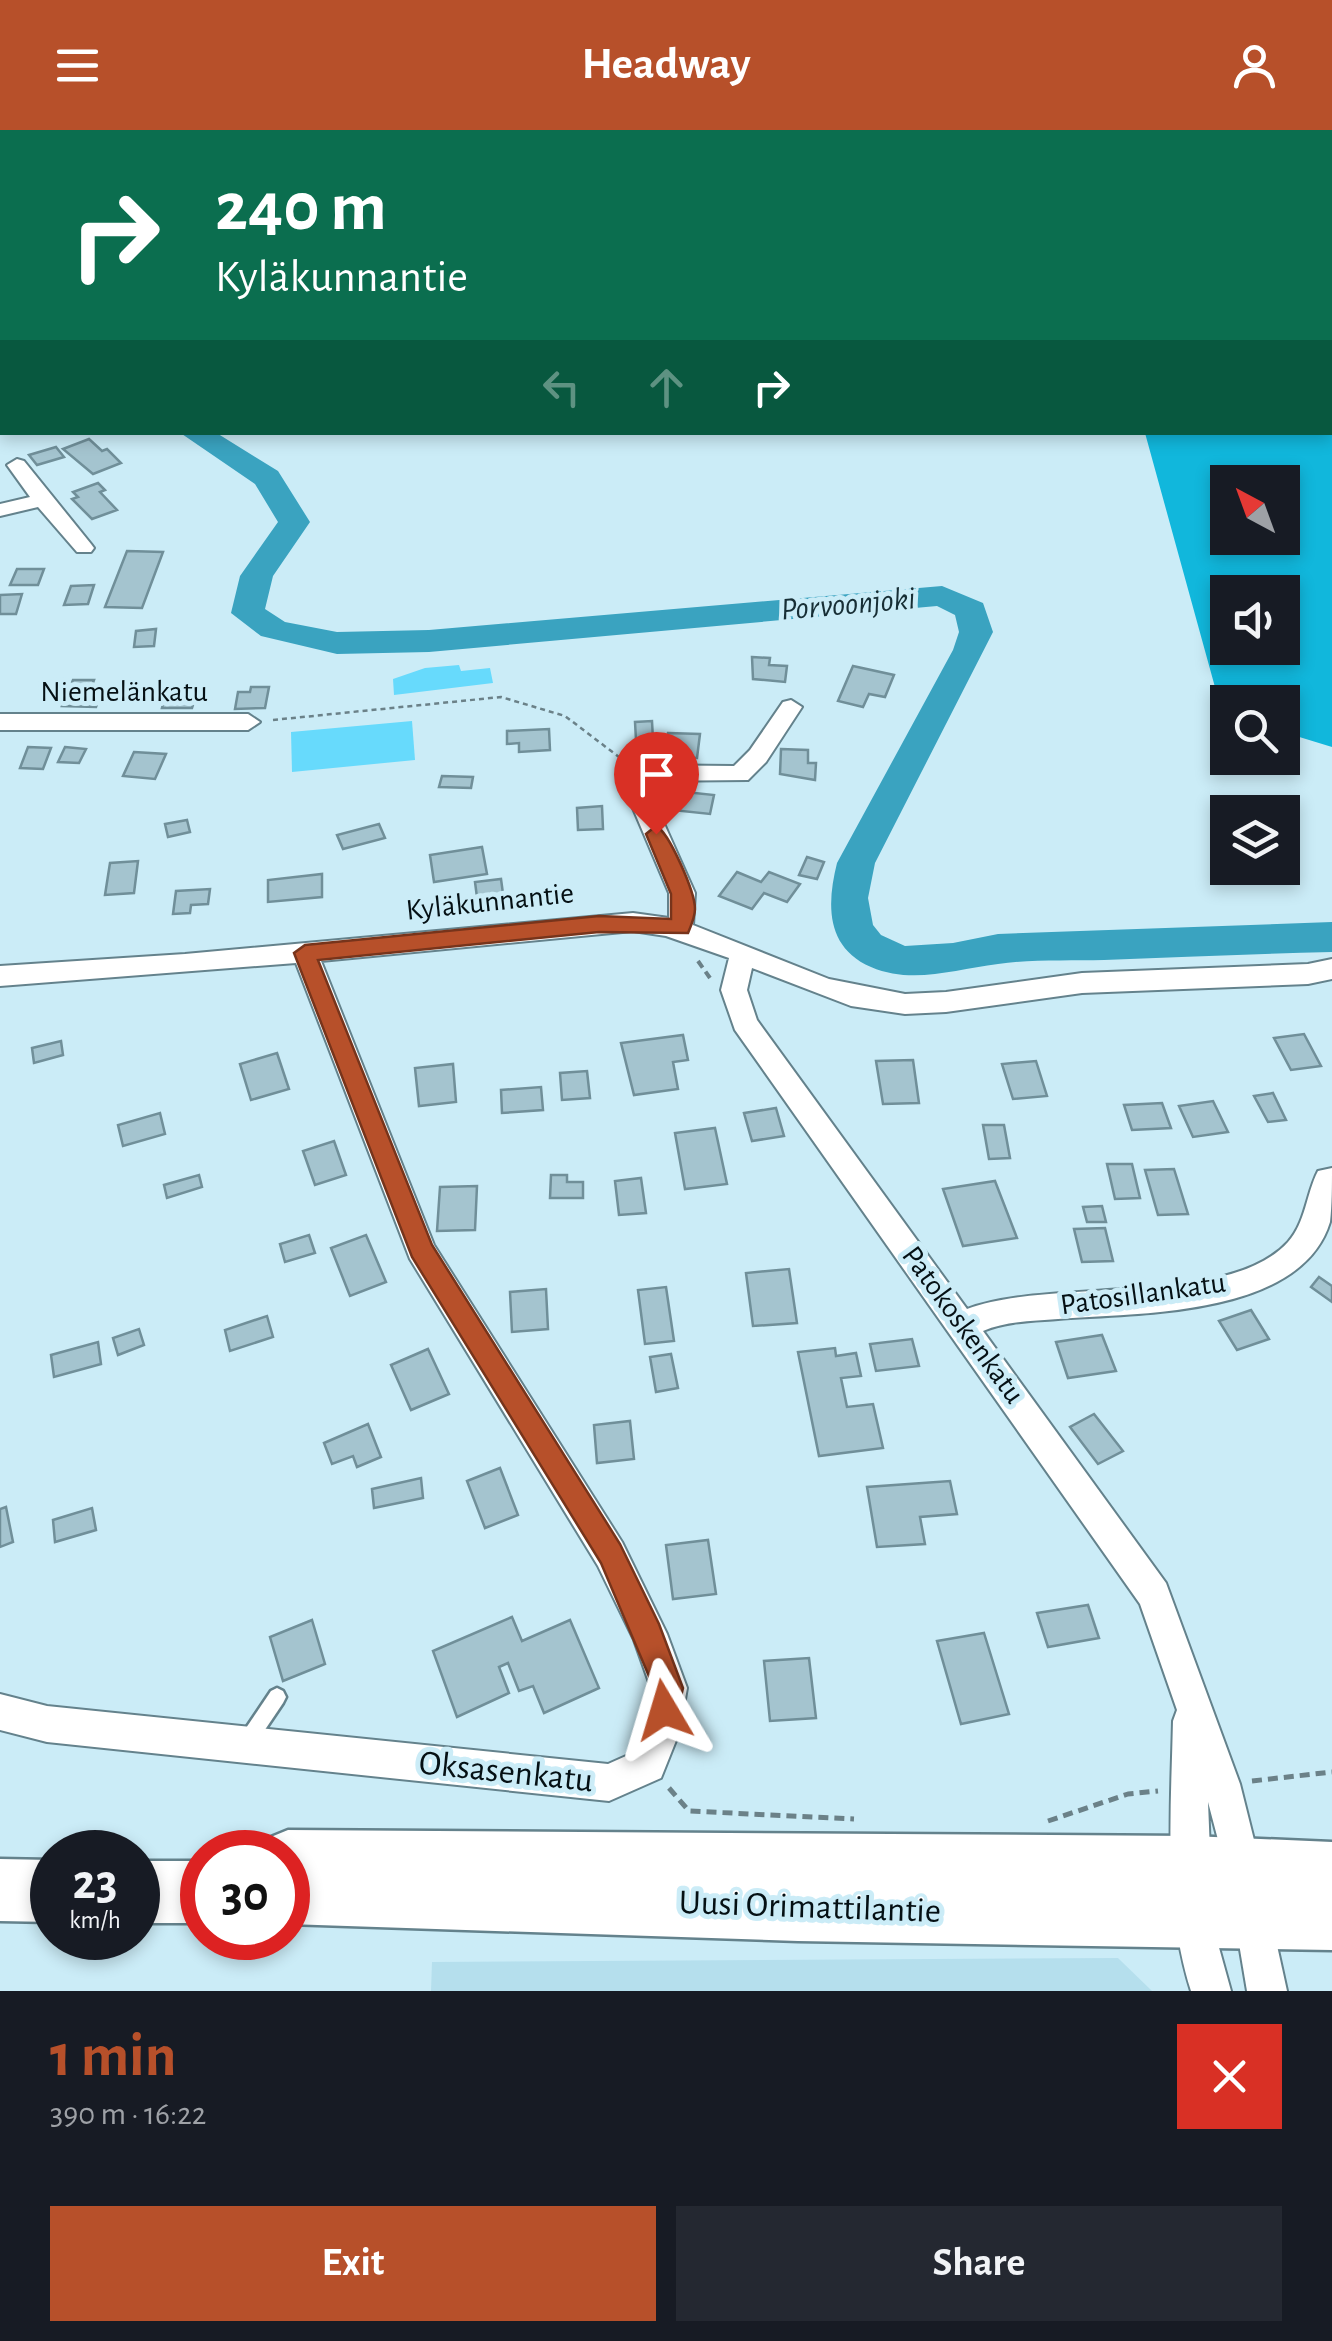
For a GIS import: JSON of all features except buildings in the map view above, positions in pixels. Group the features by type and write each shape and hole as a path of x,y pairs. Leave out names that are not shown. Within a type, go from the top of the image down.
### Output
{"main road":[{"path":"0,1863 30,1862"},
{"name":"Uusi Orimattilantie","path":"310,1862 1220,1893 1332,1918"},
{"name":"Uusi Orimattilantie","path":"310,1894 798,1909 1220,1893 1332,1873"},
{"path":"0,1890 30,1891"}],"street":[{"path":"17,465 84,548"},
{"path":"0,510 43,500"},
{"path":"680,928 682,894 630,774 740,774 758,756 791,707"},
{"name":"Niemelänkatu","path":"0,722 248,722"},
{"name":"Kyläkunnantie","path":"0,976 305,953 599,924 680,928 818,987 888,1003 921,1003 1053,986 1308,974 1332,969"},
{"path":"305,953 421,1250 610,1554 648,1634 668,1688 660,1732 648,1764"},
{"name":"Patokoskenkatu","path":"744,953 734,990 745,1023 1154,1596 1176,1647 1191,1704 1207,1785 1220,1893"},
{"name":"Patosillankatu","path":"963,1324 996,1312 1203,1292 1272,1273 1296,1255 1313,1231 1330,1171"},
{"name":"Oksasenkatu","path":"0,1712 47,1724 609,1783 648,1764"},
{"name":"Patokoskenkatu","path":"1207,1785 1220,1893"},
{"path":"1211,1991 1202,1968 1220,1893"},
{"path":"1220,1893 1267,1991"}],"lane":[{"path":"244,1744 277,1698"}],"path":[{"path":"248,722 501,696 533,702 589,728 630,774"},
{"path":"648,1764 688,1811 862,1820"},
{"path":"1034,1826 1128,1794 1332,1772"}],"shaded area":[{"path":"1146,435 1332,435 1332,747 1300,737 1300,685 1214,685"},
{"path":"459,665 461,671 490,668 493,683 394,695 393,679 425,668"},
{"path":"412,721 415,760 292,772 291,732"},
{"path":"1118,1958 1152,1991 431,1991 432,1962"}],"waterway":[{"name":"Porvoonjoki","path":"199,435 267,478 294,522 257,576 248,613 273,629 299,637 337,643 429,641 942,596 971,610 976,632 970,650 856,863 848,903 854,929 866,946 884,956 928,961 998,949 1332,937"}],"route":[{"path":"656,834 682,894 680,928 633,922 599,924 305,953 421,1250 610,1554 648,1634 668,1688 664,1710"}]}
